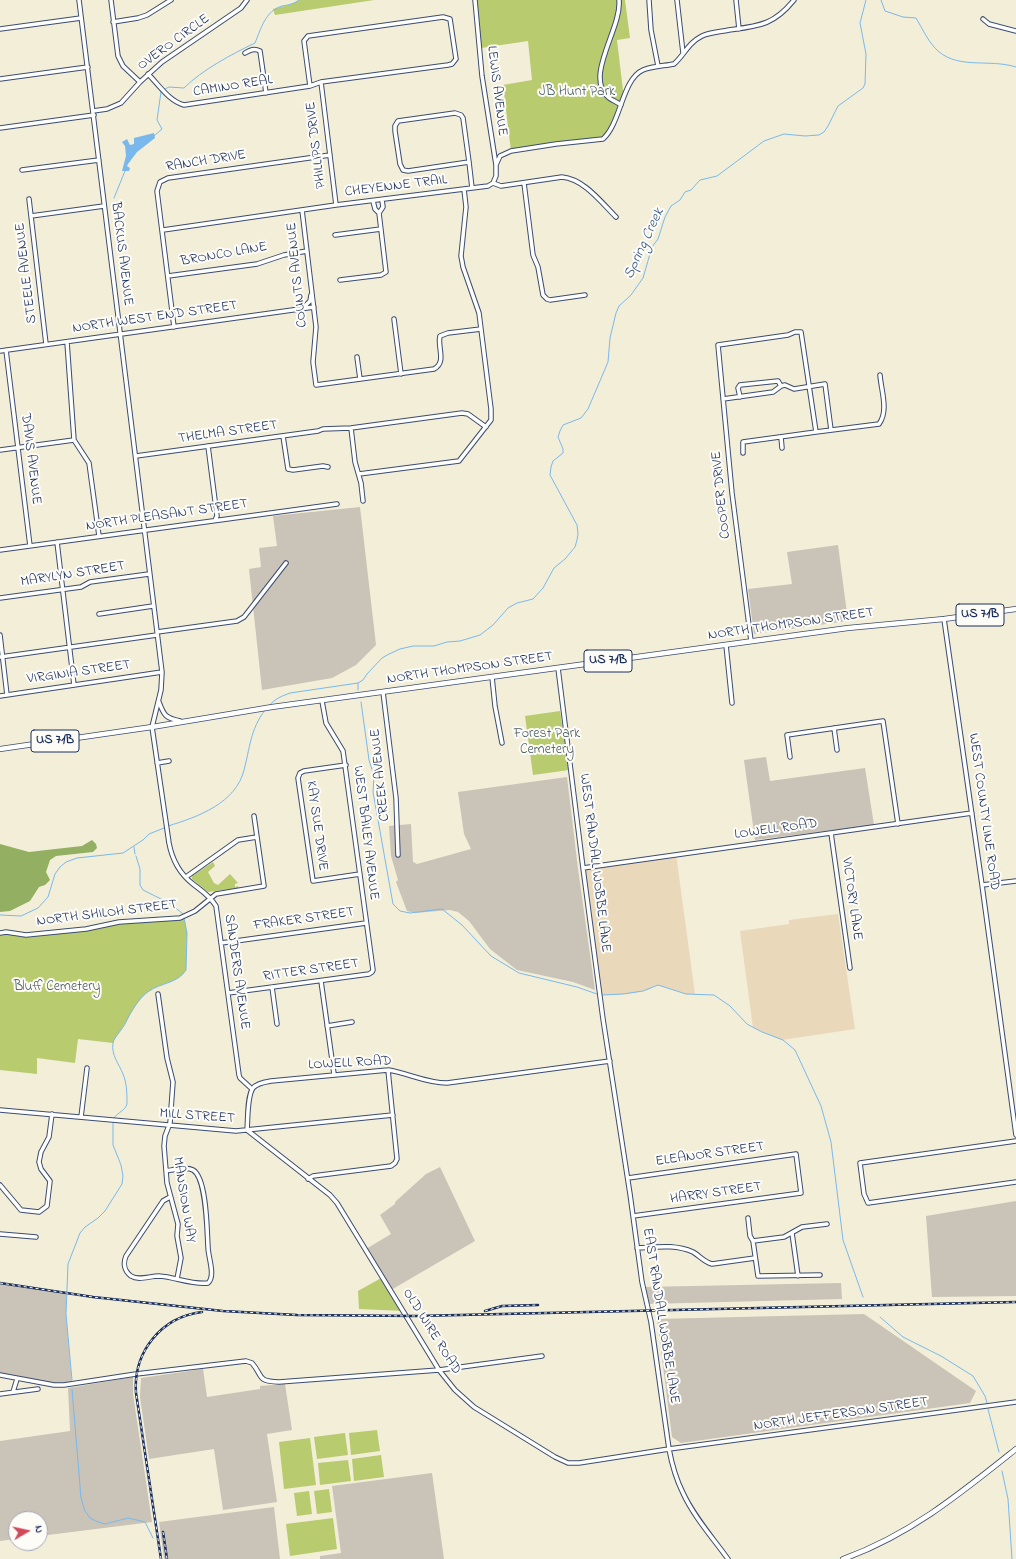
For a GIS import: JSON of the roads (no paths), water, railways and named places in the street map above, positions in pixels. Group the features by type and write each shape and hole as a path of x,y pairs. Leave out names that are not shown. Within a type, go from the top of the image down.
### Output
{"main road":[{"name":"US 71B","path":"944,619 1016,609"},
{"name":"NORTH THOMPSON STREET","path":"0,749 152,727 254,710 866,625 944,619"},
{"path":"843,1559 880,1544 927,1518 1016,1449"}],"street":[{"name":"BACKUS AVENUE","path":"79,0 162,672 162,690 152,727"},
{"path":"111,0 120,62 140,82"},
{"path":"113,22 147,15 171,0"},
{"name":"OVERO CIRCLE","path":"0,128 93,113 121,103 148,74 162,62 240,8 247,0"},
{"name":"LEWIS AVENUE","path":"475,0 482,76 496,165 496,176 493,183"},
{"path":"619,0 619,16 602,64 600,80 602,89 608,97 621,105"},
{"path":"649,0 651,30 658,66"},
{"path":"677,0 683,53"},
{"path":"736,0 740,29"},
{"path":"496,165 500,156 509,152 556,144 603,139 612,128 630,83 637,74 643,70 674,64 694,41 702,37 717,32 761,25 771,21 780,15 794,0"},
{"name":"CAMINO REAL","path":"148,74 170,97 179,104 184,105 310,86 321,82 452,64 456,59 450,19 443,17 308,36 304,41 310,86"},
{"path":"0,29 82,18"},
{"path":"983,19 988,24 1016,31"},
{"path":"245,53 252,49 257,49 260,51 266,93"},
{"path":"0,79 88,67"},
{"name":"PHILLIPS DRIVE","path":"321,82 336,205"},
{"path":"469,162 408,171 403,170 400,164 395,130 396,124 402,120 455,113 461,115 464,122 469,162 472,188"},
{"name":"RANCH DRIVE","path":"174,327 157,190 158,186 164,179 330,155"},
{"path":"22,170 99,160"},
{"name":"CHEYENNE TRAIL","path":"163,230 336,205 488,186 493,183 501,186 562,177 574,179 584,186 616,217"},
{"path":"524,183 533,254 538,267 543,295 550,300 585,295"},
{"path":"359,474 459,461 486,427 492,416 478,309 463,267 461,256 466,207 464,189"},
{"name":"STEELE AVENUE","path":"29,199 46,344"},
{"path":"379,213 383,207 382,200"},
{"path":"340,280 385,273 386,270 379,213 375,209 373,201"},
{"path":"31,216 104,206"},
{"name":"COUNTS AVENUE","path":"302,210 316,327 313,362 316,385 360,379"},
{"path":"336,235 381,229"},
{"name":"BRONCO LANE","path":"168,276 257,264 284,255 307,251"},
{"path":"300,309 310,301 312,290"},
{"name":"NORTH WEST END STREET","path":"0,351 314,307"},
{"path":"394,319 401,374"},
{"path":"357,357 360,379 432,370 438,367 441,361 440,336 445,333 481,329"},
{"name":"COOPER DRIVE","path":"750,641 732,493 718,346 788,336 795,332 801,332 810,387"},
{"path":"68,342 74,440 89,462 99,536"},
{"name":"DAVIS AVENUE","path":"6,350 30,546"},
{"path":"743,453 743,442 879,424 884,410 880,375"},
{"path":"740,397 738,388 740,385 778,380 781,386"},
{"path":"723,399 772,392 781,386 788,386 794,389 825,384 831,430"},
{"path":"810,387 816,432"},
{"name":"THELMA STREET","path":"136,456 318,431 323,429 351,428 462,413 468,414 486,427"},
{"path":"351,428 355,462 364,501"},
{"path":"283,436 288,468 293,470 323,466 328,467"},
{"path":"781,437 782,448"},
{"path":"0,450 74,440"},
{"path":"208,446 217,516 215,520"},
{"name":"NORTH PLEASANT STREET","path":"0,550 337,504"},
{"path":"57,542 74,685"},
{"path":"1,656 70,647 237,621 244,616 286,563"},
{"name":"MARYLYN STREET","path":"0,598 80,587 90,582 149,574"},
{"path":"98,614 153,606"},
{"name":"WEST COUNTY LINE ROAD","path":"944,619 1016,1135"},
{"path":"0,635 1,656 7,695"},
{"path":"726,645 732,703"},
{"name":"WEST RANDALL WOBBE LANE","path":"558,668 583,868 610,1061"},
{"name":"VIRGINIA STREET","path":"0,696 162,672"},
{"path":"492,677 494,706 502,743"},
{"name":"CREEK AVENUE","path":"383,692 396,797 398,855"},
{"name":"WEST BAILEY AVENUE","path":"322,701 326,723 341,746 346,765 373,970 372,972"},
{"path":"159,702 165,716 169,719 183,722"},
{"path":"790,757 787,735 884,721 898,824"},
{"name":"SANDERS AVENUE","path":"152,727 171,852 177,866 186,878 211,898 217,911 239,1075 240,1078 252,1089"},
{"path":"834,728 837,750"},
{"path":"157,763 169,762"},
{"name":"KAY SUE DRIVE","path":"346,765 304,771 300,773 298,778 313,881 360,874"},
{"name":"LOWELL ROAD","path":"583,868 972,813"},
{"path":"211,898 216,894 264,886 254,816"},
{"name":"VICTORY LANE","path":"831,833 850,968"},
{"path":"186,878 238,840 257,837"},
{"path":"982,886 1016,881"},
{"name":"NORTH SHILOH STREET","path":"0,933 6,932 26,935 86,928 119,922 176,918 195,911 211,898"},
{"name":"FRAKER STREET","path":"221,943 366,923"},
{"name":"RITTER STREET","path":"228,993 369,974 372,972"},
{"path":"321,981 334,1074"},
{"path":"272,987 277,1024"},
{"name":"MANSION WAY","path":"158,994 167,1058 173,1082 169,1126 164,1141 167,1183 178,1224 178,1236 181,1253 181,1263 177,1279"},
{"path":"327,1026 352,1022"},
{"name":"LOWELL ROAD","path":"252,1089 257,1085 271,1081 388,1070 431,1082 447,1083 610,1061"},
{"name":"EAST RANDALL WOBBE LANE","path":"610,1061 642,1282 651,1322 669,1450 683,1494 690,1507 728,1559"},
{"path":"81,1117 87,1068"},
{"path":"308,1179 313,1176 391,1166 395,1163 397,1159 388,1070"},
{"path":"247,1130 250,1094 252,1089"},
{"name":"MILL STREET","path":"0,1110 236,1131 392,1115"},
{"path":"0,1185 21,1210 39,1212 47,1206 50,1181 41,1169 39,1162 41,1152 49,1137 52,1114"},
{"name":"OLD WIRE ROAD","path":"247,1130 337,1203 440,1370 456,1390 474,1407 527,1440 568,1463 579,1463 669,1450"},
{"path":"1016,1141 860,1162 864,1194 868,1203 1016,1182"},
{"name":"ELEANOR STREET","path":"628,1178 796,1154 801,1193"},
{"path":"166,1171 187,1168 194,1170 196,1173 204,1197 207,1214 208,1250 212,1277 210,1282 206,1284 160,1276 135,1277 128,1273 124,1263 126,1256 163,1201 170,1197"},
{"name":"HARRY STREET","path":"633,1216 801,1193"},
{"path":"748,1218 758,1276 820,1275"},
{"path":"753,1241 784,1237 807,1226 827,1224"},
{"path":"792,1233 798,1276"},
{"path":"0,1234 36,1237"},
{"path":"637,1248 667,1246 684,1248 696,1253 707,1263 712,1264 755,1258"},
{"path":"0,1375 54,1385 75,1384 136,1374 246,1361 252,1363 262,1378 269,1381 440,1370 542,1356"},
{"path":"12,1392 17,1379"},
{"path":"0,1394 38,1389"},
{"name":"NORTH JEFFERSON STREET","path":"669,1450 1016,1402"}],"water":[{"path":"154,133 155,138 137,152 128,164 127,166 130,168 129,171 122,171 126,156 125,146 122,142 127,139 130,145 134,144 134,138"}],"waterway":[{"path":"165,89 169,87 184,88 208,69 227,57 255,43 264,21 271,12 276,8 299,0"},
{"name":"Spring Creek","path":"269,706 276,700 290,693 358,683 363,680 382,658 400,649 413,646 434,646 480,635 493,625 508,608 517,603 533,599 543,588 554,568 565,559 575,547 578,534 577,525 550,475 553,461 563,453 558,437 560,431 563,425 581,418 588,409 608,362 610,338 616,313 619,306 631,295 643,278 652,247 658,239 665,217 671,206 680,200 685,192 691,190 700,180 717,176 764,141 784,134 805,136 819,135 824,132 838,106 863,88 865,84 866,54 860,23 866,0"},
{"path":"881,0 885,11 903,17 916,18 931,44 942,54 952,59 962,62 994,63 1016,67"},
{"path":"154,136 162,129 157,120 161,92"},
{"path":"114,198 125,171"},
{"name":"Spring Creek","path":"358,683 358,690"},
{"path":"361,702 369,760 374,776 373,792 393,904 400,911 410,913 442,909 462,925 491,956 519,973 577,987 597,994"},
{"name":"Spring Creek","path":"168,826 203,813 224,800 233,791 240,782 253,732 265,710"},
{"name":"Spring Creek","path":"0,915 21,916 38,908 48,897 55,874 66,862 77,858 123,853 143,840 149,834 164,828"},
{"path":"134,847 135,854"},
{"path":"136,856 140,869 140,885 143,890 171,904 183,914"},
{"path":"114,1118 125,1108 127,1100 124,1078 113,1052 113,1043 125,1025 133,1009 142,997 154,988 179,978 186,970 187,933 184,918"},
{"path":"602,995 643,991 658,985 686,994 714,995 730,1006 747,1024 762,1032 783,1040 795,1050 821,1106 831,1142 843,1240 863,1297"},
{"path":"72,1380 66,1314 68,1264 80,1233 85,1227 105,1211 122,1184 123,1176 121,1165 113,1145 113,1122"},
{"path":"880,1317 903,1337 941,1356 973,1376 985,1396 987,1403"},
{"path":"72,1389 81,1498 85,1511 90,1518 105,1524 128,1518 145,1522 153,1538"},
{"path":"988,1409 999,1452"},
{"path":"1002,1471 1008,1499 1012,1559"}],"railway":[{"path":"0,1283 93,1297 223,1311 297,1315 417,1316 1016,1302"},
{"path":"485,1311 502,1306 538,1305"},
{"path":"161,1559 136,1393 136,1378 139,1364 152,1339 162,1329 174,1321 187,1315 202,1312"},
{"path":"163,1532 167,1559"}],"park label":[{"name":"JB Hunt Park","path":"577,93"},
{"name":"Forest Park Cemetery","path":"547,744"},
{"name":"Bluff Cemetery","path":"57,988"}]}
